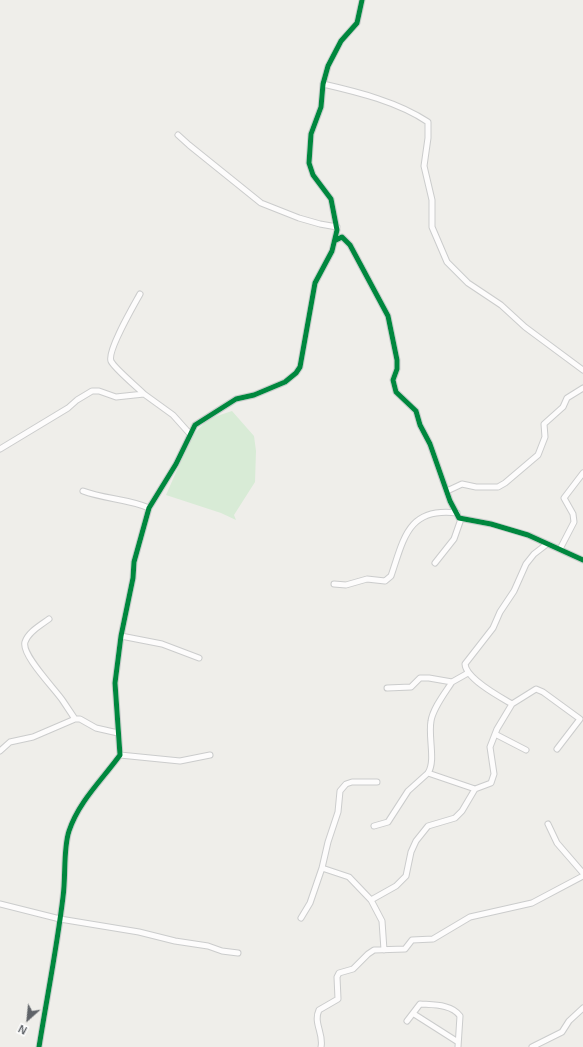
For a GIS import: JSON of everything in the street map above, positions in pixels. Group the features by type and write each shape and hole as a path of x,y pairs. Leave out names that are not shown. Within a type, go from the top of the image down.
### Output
{"street":[{"path":"39,1047 60,919 66,875 66,843 69,831 87,796 120,755 115,683 121,636 133,578 135,556 149,508 176,464 195,425 233,401 269,390 285,382 296,373 302,358 315,283 336,240 337,227 331,199 313,175 309,163 311,134 321,107 323,84 332,57 341,41 357,23 362,0"},
{"path":"323,84 383,102 428,122 428,138 424,166 432,200 432,227 447,262 468,283 501,305 525,327 583,370"},
{"path":"178,135 261,203 299,218 337,227"},
{"path":"336,240 342,237 350,245 386,311 393,335 397,360 397,369 393,380 394,387 401,398 407,401 416,411 420,425 430,444 447,491 461,519 491,524 528,535 583,560"},
{"path":"140,294 113,345 110,357 112,364 144,394 173,415 190,434"},
{"path":"447,491 462,484 476,487 498,487 505,483 538,455 545,436 544,424 562,407 567,398 583,388"},
{"path":"0,449 68,408 77,400 92,391 99,391 116,398 144,394"},
{"path":"560,549 574,522 573,514 564,498 583,473"},
{"path":"83,491 99,497 140,504 149,508"},
{"path":"334,584 346,585 367,579 388,580 392,576 404,538 417,520 422,516 440,511 457,513"},
{"path":"435,564 454,539 461,519"},
{"path":"512,704 468,673 465,670 467,660 493,628 500,612 514,591 526,564 534,554 547,544"},
{"path":"49,619 30,634 25,641 24,646 34,664 63,700 75,719"},
{"path":"121,636 162,644 199,658"},
{"path":"374,826 388,822 408,792 428,773 432,765 429,737 431,721 452,682 468,673"},
{"path":"387,688 411,687 420,678 452,682"},
{"path":"428,773 475,789 484,787 494,780 490,747 495,734 512,704 536,689 579,717 579,722 557,748"},
{"path":"0,751 10,742 33,737 75,719 96,728 118,733"},
{"path":"495,734 526,750"},
{"path":"120,755 180,761 210,755"},
{"path":"301,918 310,903 322,868 328,842 338,812 340,791 346,784 352,782 377,782"},
{"path":"371,900 396,886 406,876 411,852 416,841 428,826 455,818 459,815 475,789"},
{"path":"548,824 557,843 583,873"},
{"path":"322,868 349,877 371,900 382,921 384,950"},
{"path":"321,1047 322,1042 316,1015 322,1008 338,999 338,974 353,969 371,952 405,949 412,940 433,939 470,918 543,899 583,876"},
{"path":"0,904 60,919 139,932 175,941 208,946 222,951 238,953"},
{"path":"407,1021 414,1014 420,1004 445,1006 451,1008 460,1016 458,1045"},
{"path":"532,1047 562,1032 569,1021 582,1011"},
{"path":"414,1014 458,1045"}],"green space":[{"path":"232,411 254,436 256,451 255,482 234,515 236,520 221,513 166,495 192,436 208,419"}],"cycle path":[{"path":"39,1047 61,916 67,838 73,820 85,800 120,755 115,683 121,636 133,578 134,562 149,508 176,464 195,425 236,399 254,395 285,382 296,373 300,367 315,283 332,251 337,230 331,199 313,175 309,163 311,134 321,107 323,84 328,66 341,41 357,23 362,0"},
{"path":"336,240 342,237 350,245 388,316 397,360 397,369 393,380 396,392 416,411 420,425 430,444 450,501 459,518 491,524 528,535 583,560"}]}
